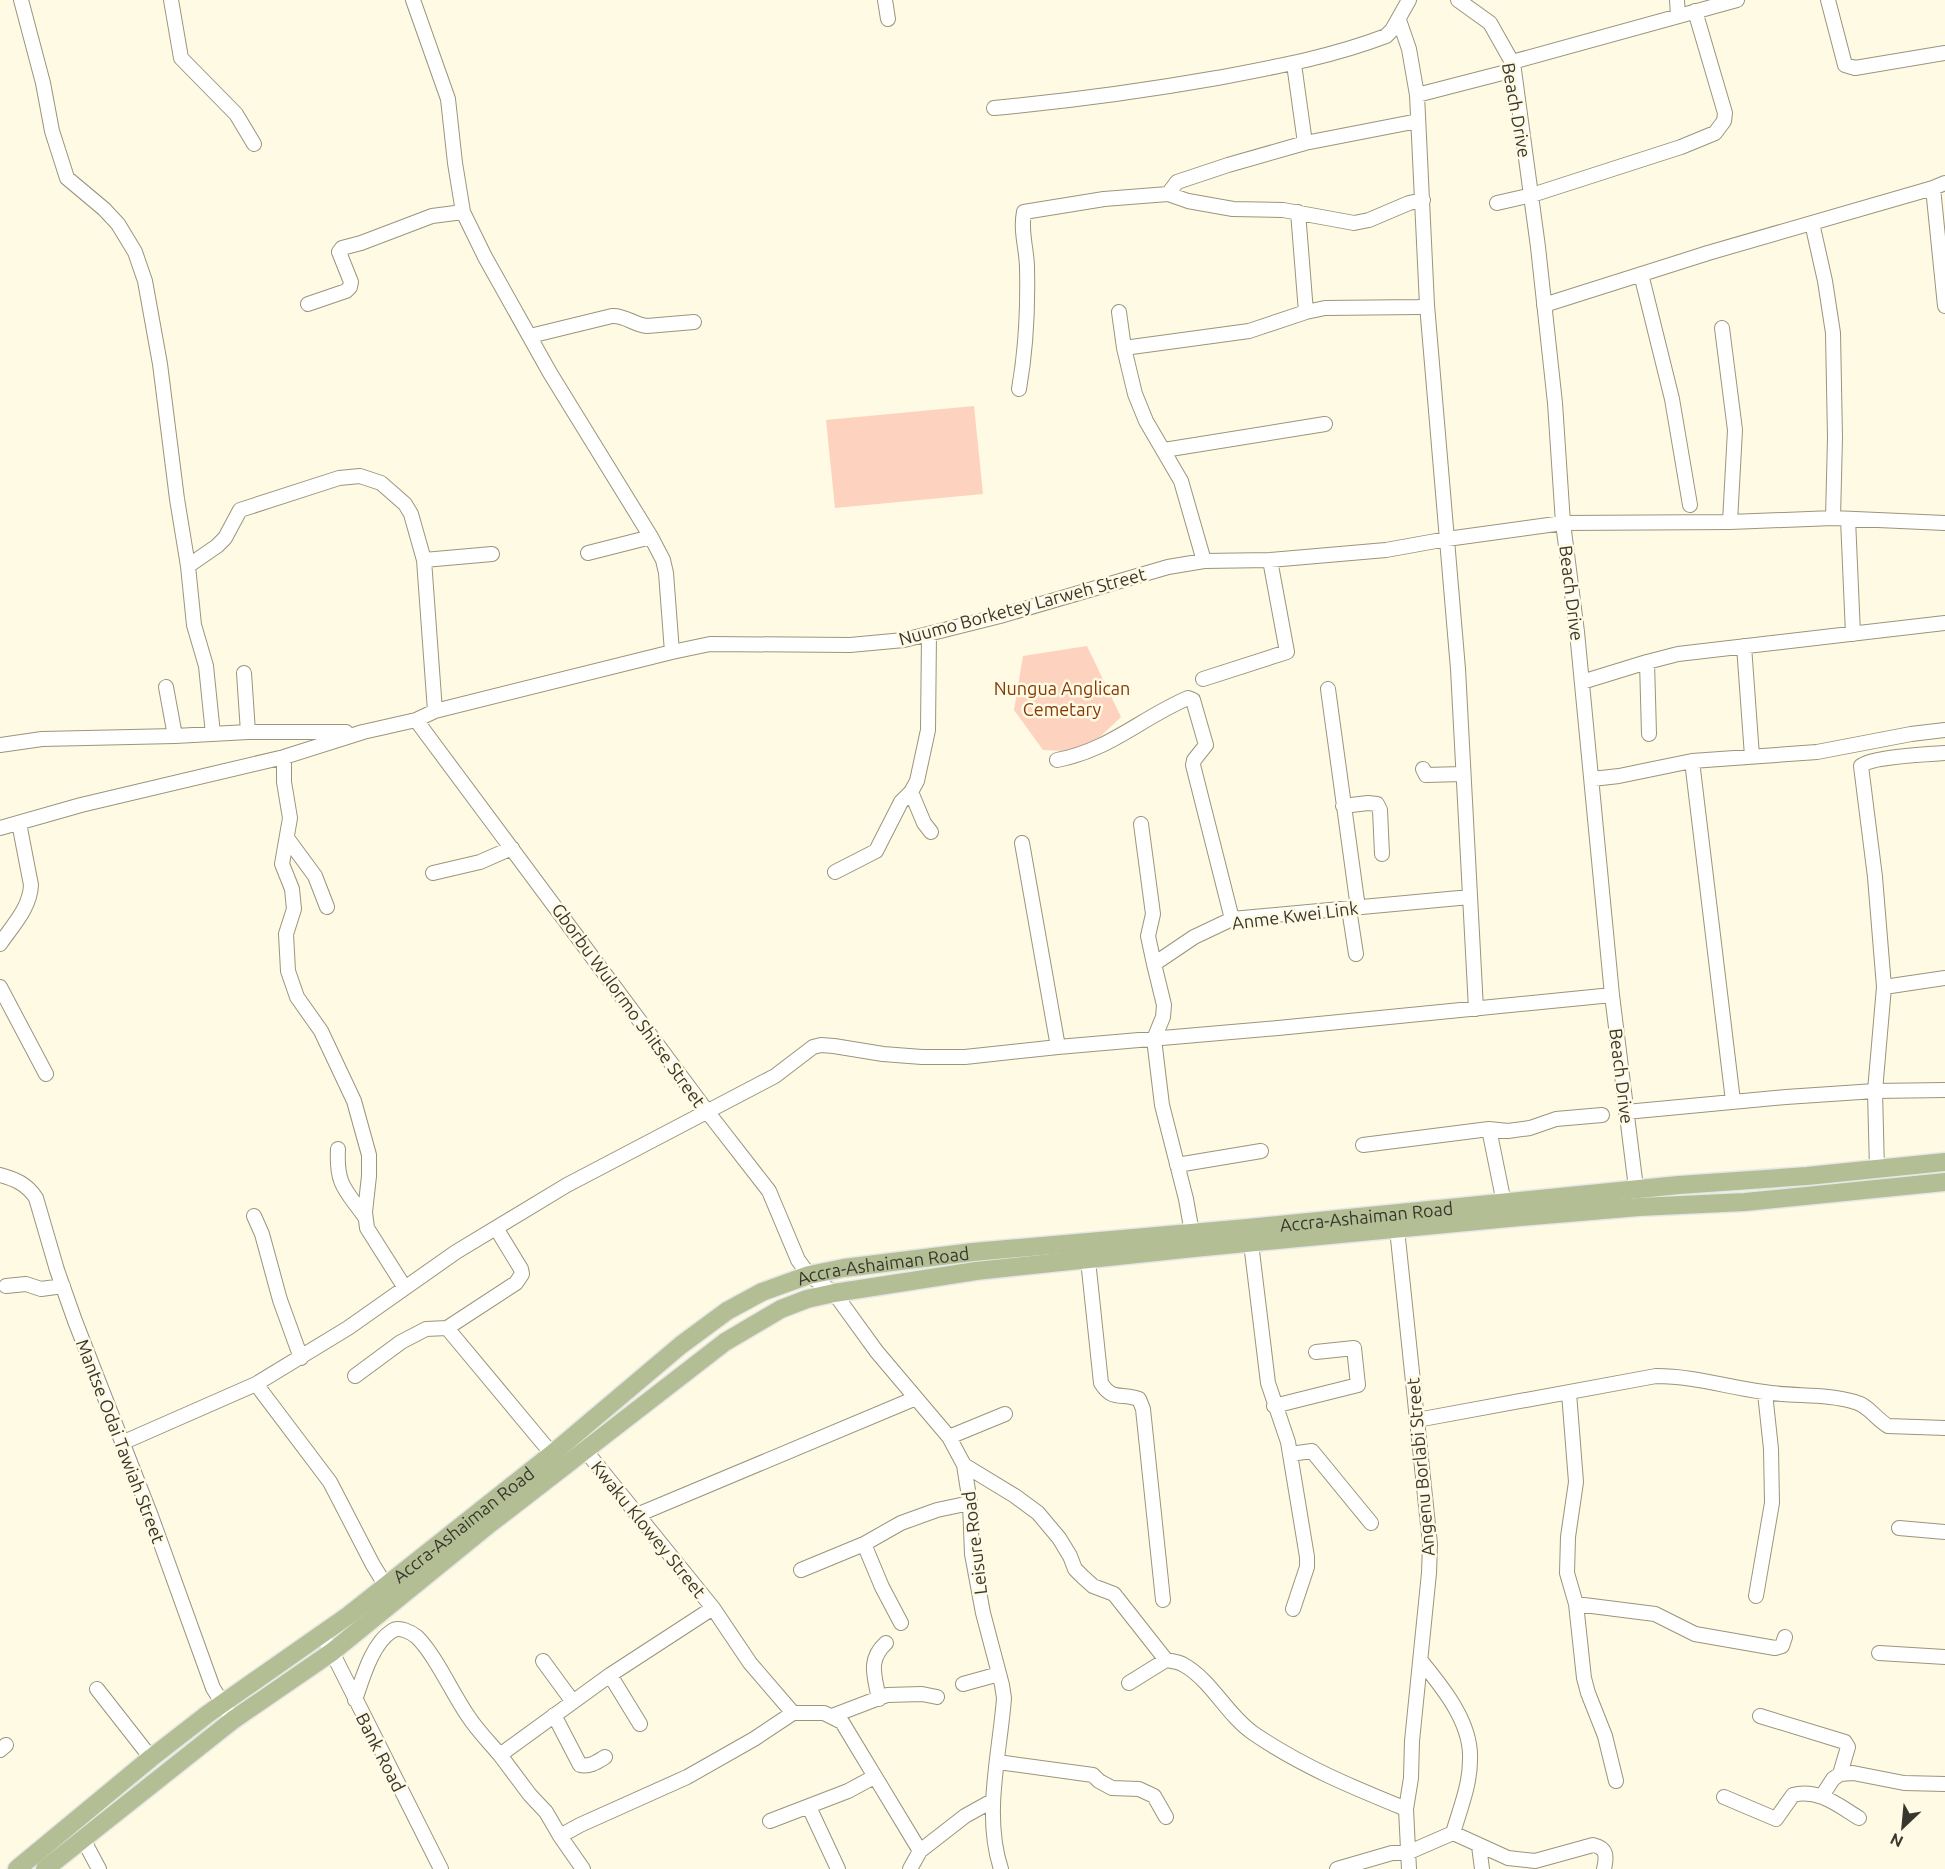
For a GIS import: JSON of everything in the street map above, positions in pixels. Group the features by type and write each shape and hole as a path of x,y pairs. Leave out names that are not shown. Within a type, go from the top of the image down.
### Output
{"main road":[{"name":"Accra-Ashaiman Road","path":"17,1869 151,1758 386,1586 552,1454 681,1345 727,1311 762,1292 809,1275 844,1268 973,1252 1945,1162"},
{"name":"Accra-Ashaiman Road","path":"45,1869 233,1720 332,1652 487,1526 725,1342 781,1309 807,1299 976,1271 1397,1229 1639,1207 1745,1202 1945,1182"}],"street":[{"path":"21,0 43,83 52,131 67,178 118,224 135,252 145,281 157,344 194,625 207,666 213,734"},
{"path":"171,0 181,58 236,114 254,144"},
{"path":"414,0 448,99 455,163 464,212 485,257 530,336 663,560 672,652"},
{"path":"885,0 888,18"},
{"path":"994,108 1065,101 1294,64 1386,36 1399,20 1409,0"},
{"name":"Beach Drive","path":"1458,0 1490,23 1513,66 1532,195 1555,403 1563,523 1592,779 1611,995 1639,1207"},
{"path":"1677,0 1678,16"},
{"path":"1417,95 1737,0"},
{"path":"1828,0 1845,65 1849,68 1945,53"},
{"path":"1497,203 1532,195 1681,147 1715,133 1724,121 1725,113 1695,11"},
{"path":"1399,20 1409,49 1417,95 1427,305 1458,669 1476,1009"},
{"path":"1294,64 1305,143"},
{"path":"1168,194 1177,182 1305,143 1419,121"},
{"path":"1544,305 1939,186 1945,306"},
{"path":"1019,389 1027,332 1027,267 1022,220 1024,212 1104,199 1168,194 1188,201 1233,209 1283,210 1354,223 1369,220 1409,202 1423,200"},
{"path":"308,304 346,291 350,287 351,282 339,252 342,248 432,216 464,212"},
{"path":"1299,212 1306,312"},
{"path":"1812,223 1825,281 1833,333 1835,438 1833,518"},
{"path":"1641,274 1672,399 1690,505"},
{"path":"1124,348 1249,331 1306,312 1344,307 1419,307 1427,305"},
{"path":"1119,312 1124,348 1135,394 1146,421 1181,481 1203,561"},
{"path":"530,336 612,316 624,317 641,326 694,322"},
{"path":"1722,328 1735,430 1730,522"},
{"path":"1164,450 1325,424"},
{"path":"188,566 225,538 240,510 339,478 360,477 381,483 405,504 411,514 424,560 435,711"},
{"name":"Nuumo Borketey Larweh Street","path":"363,732 416,720 435,711 672,652 724,643 850,645 904,640 1031,607 1168,567 1203,561 1270,560 1386,550 1563,523 1730,522 1833,518 1945,524"},
{"path":"1848,519 1853,634"},
{"path":"588,553 651,537"},
{"path":"424,560 492,554"},
{"path":"1203,679 1287,652 1270,560"},
{"path":"1582,682 1678,654 1945,623"},
{"path":"835,872 876,851 901,802 911,792 917,781 928,730 929,634"},
{"path":"1744,646 1752,756"},
{"path":"1647,662 1649,734"},
{"path":"244,673 248,732"},
{"path":"166,687 174,736"},
{"path":"1328,689 1343,806 1356,954"},
{"path":"1057,760 1076,756 1108,744 1168,706 1188,698 1193,700 1206,745 1194,760 1193,765 1232,919"},
{"name":"Gborbu Wulormo Shitse Street","path":"416,720 706,1110 769,1191 798,1260 809,1275 834,1293"},
{"path":"1592,779 1692,761 1817,752 1911,734 1945,730"},
{"path":"0,745 42,739 248,732 363,732"},
{"path":"0,828 81,805 284,757 363,732"},
{"path":"1877,1170 1875,1091 1884,987 1875,877 1861,766 1864,762 1884,758 1945,753"},
{"path":"284,757 284,782 290,818 282,864 292,889 294,909 286,934 288,971 297,998 321,1031 354,1101 369,1155 365,1217 367,1228 405,1288"},
{"path":"1692,761 1733,1101"},
{"path":"1423,769 1426,775 1433,777 1462,774"},
{"path":"911,792 931,832"},
{"path":"1343,806 1377,804 1380,810 1382,854"},
{"path":"0,944 27,904 31,894 19,823"},
{"path":"1141,824 1154,918 1148,936 1164,1005 1154,1039 1162,1105 1186,1199 1192,1233"},
{"path":"287,838 315,876 327,907"},
{"path":"1022,843 1058,1047"},
{"path":"433,873 480,862 512,848"},
{"name":"Anme Kwei Link","path":"1154,964 1194,937 1232,919 1470,897"},
{"path":"1884,987 1945,978"},
{"path":"0,987 46,1074"},
{"path":"124,1442 256,1384 301,1358 456,1252 567,1185 706,1110 775,1076 813,1047 821,1045 922,1057 965,1057 1611,995"},
{"path":"1626,1112 1733,1101 1875,1091 1945,1090"},
{"path":"1363,1145 1489,1130 1508,1131 1530,1128 1556,1119 1602,1115"},
{"path":"1489,1130 1504,1203"},
{"path":"338,1149 337,1166 343,1189 365,1217"},
{"path":"1177,1165 1261,1151"},
{"name":"Mantse Odai Tawiah Street","path":"0,1174 21,1182 36,1198 63,1286 124,1442 213,1688 233,1720"},
{"path":"254,1216 262,1234 280,1299 301,1358"},
{"path":"355,1376 401,1342 426,1329 447,1328 520,1278 522,1274 518,1263 496,1228"},
{"name":"Angenu Borlabi Street","path":"1397,1229 1430,1544 1412,1742 1411,1778 1406,1809 1409,1869"},
{"path":"1251,1243 1268,1383 1274,1406 1281,1418 1290,1454 1307,1557 1293,1609"},
{"path":"1088,1260 1101,1383 1107,1393 1139,1399 1143,1409 1163,1600"},
{"path":"6,1286 26,1284 41,1289 63,1286"},
{"name":"Leisure Road","path":"834,1293 877,1352 949,1437 964,1466 970,1503 972,1554 982,1613 1004,1698 993,1801 997,1857 1001,1869"},
{"path":"447,1328 552,1454"},
{"path":"1274,1406 1358,1385 1354,1348 1316,1352"},
{"path":"1417,1420 1656,1376 1683,1376 1765,1393 1820,1395 1856,1402 1888,1426 1945,1428"},
{"path":"256,1384 330,1482 386,1586"},
{"path":"1569,1393 1576,1482 1568,1537 1567,1573 1576,1604 1584,1678 1605,1736 1616,1781"},
{"path":"1756,1596 1772,1503 1771,1449 1765,1393"},
{"path":"637,1515 916,1398"},
{"path":"949,1437 1005,1414"},
{"name":"Kwaku Klowey Street","path":"585,1450 713,1608 750,1663 794,1713"},
{"path":"1290,1454 1312,1451 1371,1523"},
{"path":"964,1466 1015,1496 1038,1513 1059,1538 1075,1569 1093,1586 1114,1594 1166,1660 1183,1665 1203,1681 1250,1731 1294,1760 1339,1782 1406,1809"},
{"path":"801,1570 864,1544 901,1523 937,1510 970,1503"},
{"path":"1899,1528 1945,1532"},
{"path":"864,1544 882,1587 901,1623"},
{"path":"1576,1604 1655,1614 1695,1634 1775,1648 1782,1646 1785,1638"},
{"path":"500,1755 610,1675 713,1608"},
{"path":"355,1700 368,1664 381,1641 392,1631 399,1629 417,1637 469,1718 546,1812 584,1869"},
{"name":"Bank Road","path":"322,1635 441,1869"},
{"path":"879,1699 874,1657 886,1643"},
{"path":"1879,1653 1945,1657"},
{"path":"1129,1683 1166,1660"},
{"path":"543,1661 573,1701"},
{"path":"1421,1661 1439,1683 1467,1734 1471,1758 1468,1781 1453,1833"},
{"path":"963,1684 999,1674"},
{"path":"610,1675 640,1724"},
{"path":"97,1689 151,1758"},
{"path":"832,1716 887,1695 937,1697"},
{"path":"560,1836 687,1777 794,1713 824,1713 842,1722 920,1851"},
{"path":"554,1715 580,1765 596,1763 605,1757"},
{"path":"1760,1716 1845,1742 1848,1748 1840,1774"},
{"path":"998,1762 1093,1774 1099,1781 1112,1788 1139,1789 1154,1796 1166,1817"},
{"path":"1821,1796 1833,1779 1840,1774 1853,1773 1904,1783 1945,1784"},
{"path":"770,1821 848,1791 874,1777"},
{"path":"1724,1797 1776,1819 1793,1795 1810,1794 1821,1796 1859,1818"},
{"path":"910,1869 920,1851 966,1816 993,1801"},
{"path":"809,1807 838,1869"},
{"path":"1453,1833 1508,1857 1538,1865 1593,1845 1605,1851 1607,1858 1604,1869"},
{"path":"1337,1869 1392,1854 1407,1853 1453,1833"},
{"path":"83,1839 99,1869"},
{"path":"1479,1846 1482,1869"}],"green space":[{"path":"974,406 983,494 835,508 826,420"},
{"name":"Nungua Anglican Cemetary","path":"1087,646 1121,717 1084,752 1043,750 1014,710 1023,656"}]}
